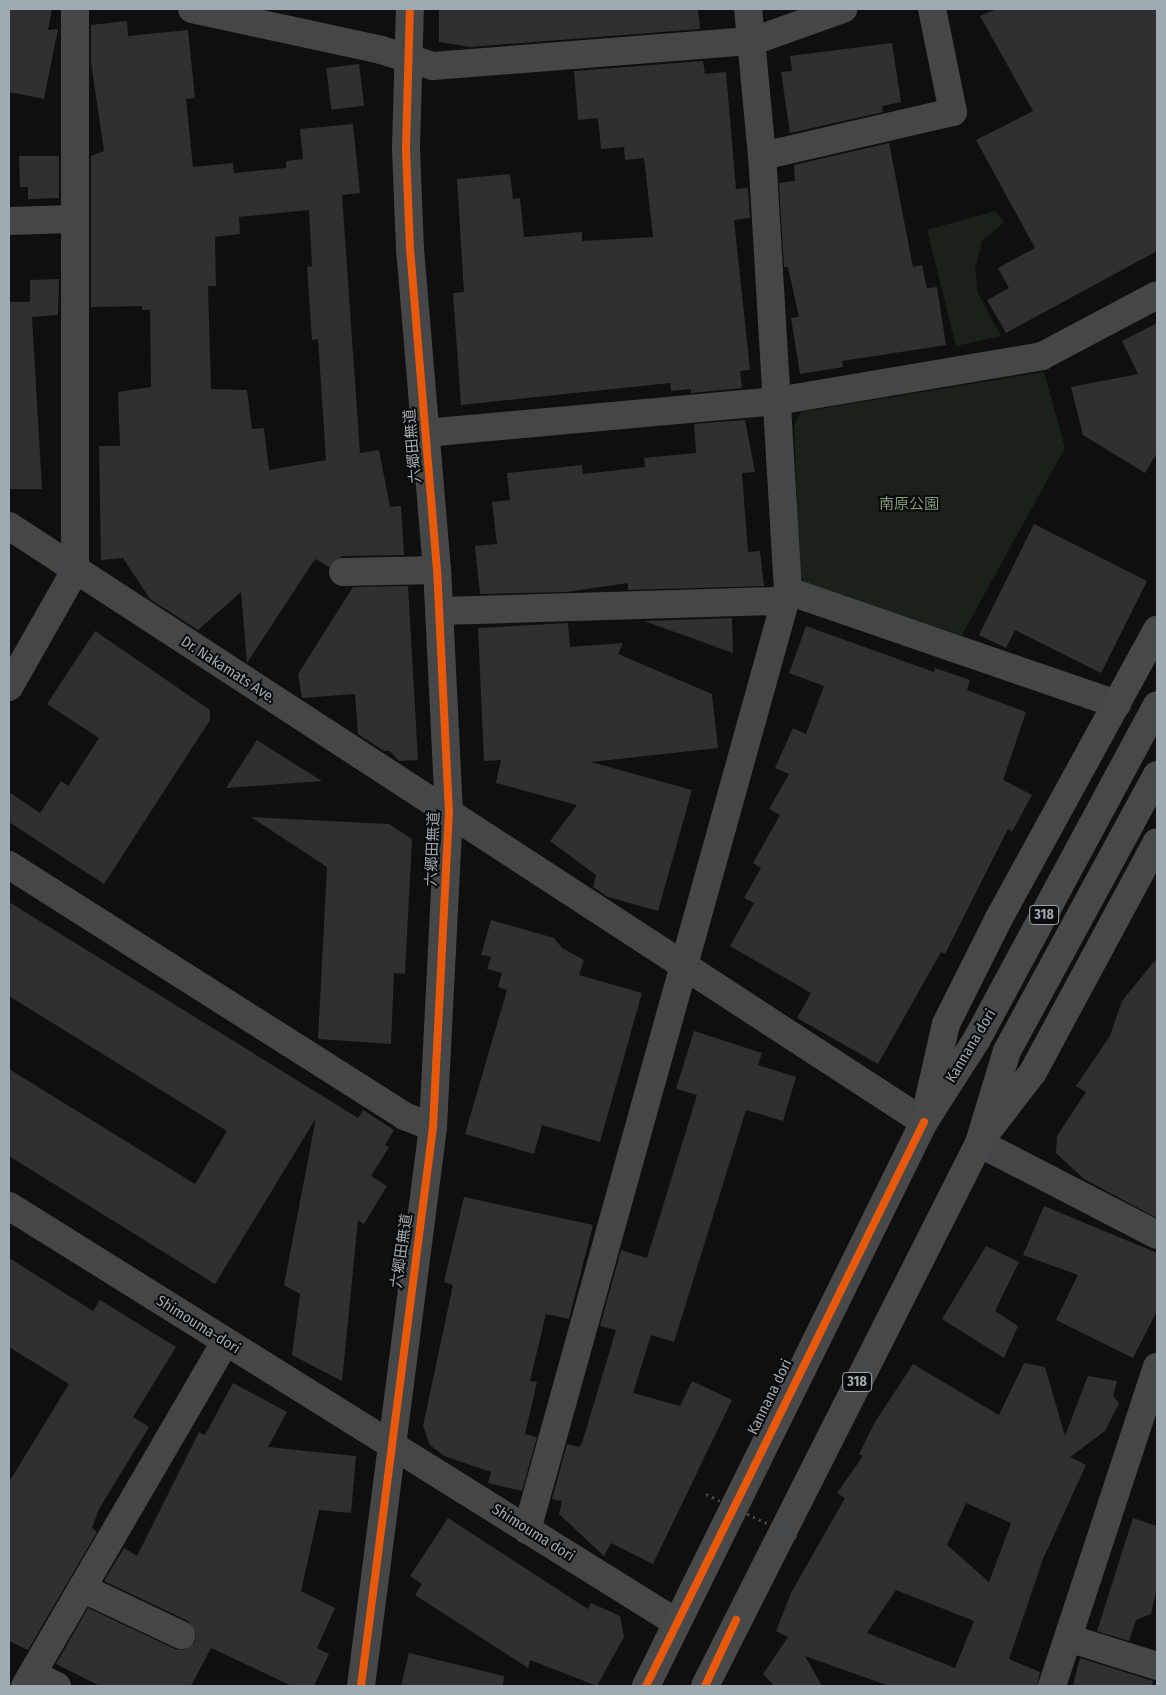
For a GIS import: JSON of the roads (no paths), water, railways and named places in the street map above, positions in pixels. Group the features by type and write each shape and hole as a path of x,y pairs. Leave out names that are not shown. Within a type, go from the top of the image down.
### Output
{"main road":[{"path":"924,1122 946,1024 998,920 1157,630"},
{"name":"Kannana dori","path":"646,1686 924,1122 977,1039 1157,705"},
{"name":"318","path":"705,1686 979,1143 1007,1051 1157,776"},
{"path":"979,1143 1033,1072 1157,842"}],"street":[{"path":"9,687 74,571 72,219 75,9"},
{"path":"192,9 381,50 407,60 433,66 754,41 843,9"},
{"name":"六郷田無道","path":"361,1686 389,1442 433,1127 449,813 437,570 410,249 407,60 410,9"},
{"path":"527,1530 786,596 777,401 762,156 754,41 748,9"},
{"path":"762,156 953,112 932,9"},
{"path":"9,221 72,219"},
{"path":"425,432 777,401 1042,356 1157,295"},
{"name":"Dr. Nakamats Ave.","path":"9,526 74,571 449,813 683,968 924,1122"},
{"path":"343,572 437,570"},
{"path":"439,611 786,596 1117,704"},
{"path":"9,865 404,1116 433,1127"},
{"path":"979,1143 1157,1235"},
{"name":"Shimouma-dori","path":"9,1206 225,1342 389,1442"},
{"path":"57,1686 23,1680 82,1588 225,1342"},
{"path":"1052,1686 1157,1367"},
{"name":"Shimouma dori","path":"389,1442 677,1623"},
{"path":"82,1588 181,1635"},
{"path":"1068,1638 1157,1666"}],"park label":[{"name":"南原公園","path":"909,505"}]}
